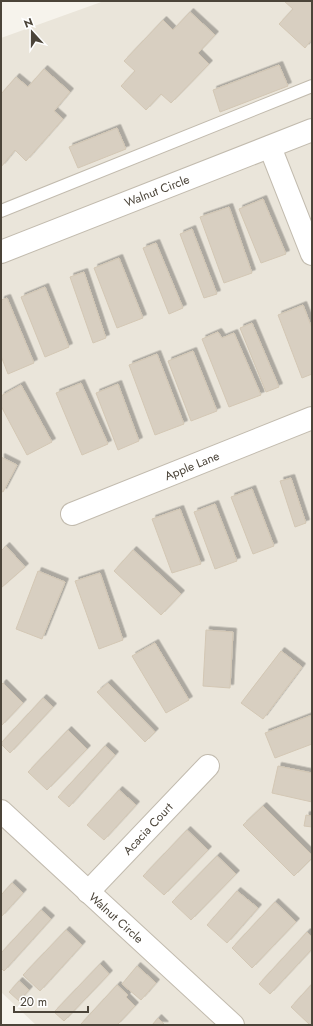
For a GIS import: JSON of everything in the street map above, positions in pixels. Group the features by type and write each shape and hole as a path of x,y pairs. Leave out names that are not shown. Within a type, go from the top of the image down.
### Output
{"street":[{"name":"Walnut Circle","path":"1,252 312,130"},
{"path":"270,147 312,254"},
{"name":"Apple Lane","path":"72,514 312,418"},
{"name":"Acacia Court","path":"88,892 208,766"},
{"name":"Walnut Circle","path":"1,811 233,1025"}],"lane":[{"path":"1,211 312,86"}],"shaded area":[{"path":"104,1 312,1 312,1025 36,1025 1,992 1,38"}],"building":[{"path":"284,1 312,1 312,39 305,48 279,24 293,9"},
{"path":"190,12 215,35 198,53 209,64 171,103 161,94 146,110 121,86 135,71 124,61 163,20 173,30"},
{"path":"279,65 288,86 220,112 213,90"},
{"path":"44,69 70,92 54,111 63,119 26,161 15,150 1,167 1,94 16,77 28,87"},
{"path":"117,128 126,149 78,168 69,147"},
{"path":"263,199 286,254 261,263 239,209"},
{"path":"229,207 252,273 224,283 200,217"},
{"path":"192,229 217,294 204,298 180,234"},
{"path":"156,243 183,308 169,314 143,248"},
{"path":"119,258 143,318 117,328 94,268"},
{"path":"84,272 106,338 93,343 70,277"},
{"path":"45,287 69,347 45,357 21,297"},
{"path":"7,298 34,363 8,374 1,356 1,300"},
{"path":"303,305 312,328 312,374 302,378 278,315"},
{"path":"252,323 279,387 266,392 240,328"},
{"path":"218,332 222,338 234,333 261,395 229,407 202,339"},
{"path":"193,351 217,411 191,421 168,361"},
{"path":"157,354 184,424 155,435 129,365"},
{"path":"81,383 108,444 82,455 56,393"},
{"path":"118,384 139,441 118,450 96,393"},
{"path":"21,385 52,442 27,455 1,406 1,396"},
{"path":"1,457 17,465 3,492 1,491"},
{"path":"291,478 306,523 295,527 280,481"},
{"path":"252,489 274,546 253,554 231,497"},
{"path":"215,504 237,561 215,569 194,512"},
{"path":"180,509 201,564 172,573 152,519"},
{"path":"6,546 25,567 1,588 1,551"},
{"path":"133,550 181,594 161,615 114,571"},
{"path":"38,571 65,582 42,639 16,629"},
{"path":"100,573 123,640 99,649 75,581"},
{"path":"206,630 233,632 230,688 203,686"},
{"path":"155,643 189,700 166,713 132,656"},
{"path":"281,651 302,667 263,719 241,703"},
{"path":"3,683 23,703 1,726 1,685"},
{"path":"108,683 155,732 145,742 97,692"},
{"path":"43,698 53,707 10,753 1,743"},
{"path":"312,715 312,744 275,758 265,733"},
{"path":"68,730 87,749 47,790 28,772"},
{"path":"105,746 115,755 69,807 58,797"},
{"path":"278,766 312,773 312,802 272,793"},
{"path":"119,790 136,805 104,840 87,825"},
{"path":"263,806 312,855 312,858 294,876 243,825"},
{"path":"306,815 312,816 312,827 304,826"},
{"path":"187,830 208,850 164,895 143,876"},
{"path":"217,856 236,874 191,920 172,902"},
{"path":"12,883 23,893 1,917 1,895"},
{"path":"237,891 258,908 227,943 207,925"},
{"path":"275,902 296,922 252,968 232,948"},
{"path":"41,910 51,919 4,971 1,968 1,953"},
{"path":"66,930 82,945 40,991 23,975"},
{"path":"307,932 312,937 312,949 270,994 259,984"},
{"path":"100,964 109,974 64,1021 54,1012"},
{"path":"137,966 156,983 141,1000 122,984"},
{"path":"19,981 29,990 19,1001 9,992"},
{"path":"312,984 312,1024 310,1025 291,1007"},
{"path":"117,985 128,995 126,997 135,1006 117,1025 80,1025"},
{"path":"158,1018 165,1025 152,1025"}]}
